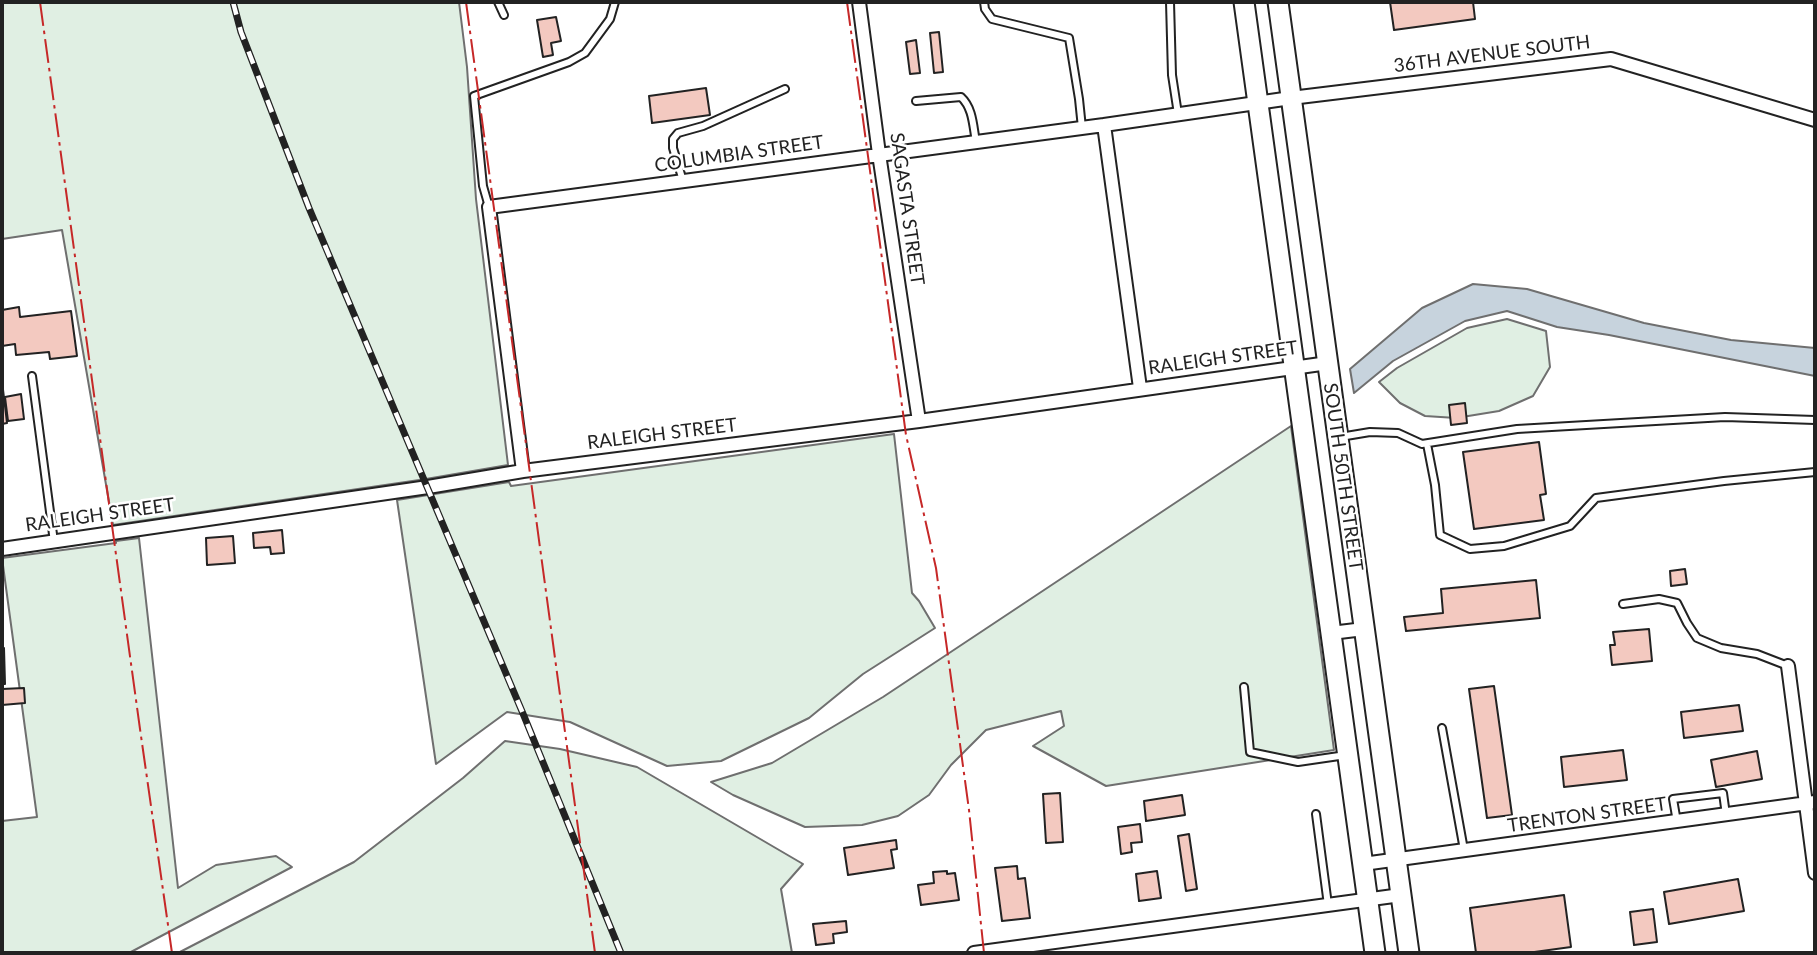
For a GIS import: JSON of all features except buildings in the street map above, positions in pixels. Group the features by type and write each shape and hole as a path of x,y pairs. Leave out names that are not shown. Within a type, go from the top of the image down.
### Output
{"main road":[{"name":"SOUTH 50TH STREET","path":"1244,2 1375,953"},
{"name":"SOUTH 50TH STREET","path":"1278,2 1409,953"}],"street":[{"name":"SAGASTA STREET","path":"859,2 919,421"},
{"name":"36TH AVENUE SOUTH","path":"1258,103 1612,60 1815,120"},
{"name":"COLUMBIA STREET","path":"489,207 1258,103"},
{"path":"1104,125 1140,388"},
{"path":"489,207 523,471"},
{"name":"RALEIGH STREET","path":"2,549 523,471 919,421 1328,363"},
{"path":"1331,633 1364,629"},
{"path":"1788,666 1810,803 1815,873"},
{"name":"TRENTON STREET","path":"1363,864 1810,803"},
{"path":"974,953 1401,895"}],"lane":[{"path":"498,2 504,15"},
{"path":"489,207 484,186 474,96 569,62 585,53 610,19 615,2"},
{"path":"984,2 992,19 1069,38 1082,128"},
{"path":"1170,2 1172,75 1178,114"},
{"path":"683,181 673,148 673,139 678,133 703,126 785,89"},
{"path":"916,101 961,97 967,102 972,118 975,142"},
{"path":"32,376 54,542"},
{"path":"1338,438 1370,432 1398,433 1427,444 1517,429 1725,417 1815,420"},
{"path":"1427,444 1440,535 1470,549 1504,546 1570,526 1596,498 1815,472"},
{"path":"1623,604 1659,599 1677,603 1697,638 1721,648 1758,654 1788,666"},
{"path":"1244,687 1250,752 1298,762 1348,754"},
{"path":"1442,728 1464,851"},
{"path":"1677,821 1673,799 1723,793 1726,814"},
{"path":"1316,814 1328,905"}],"green space":[{"path":"2,2 459,2 467,67 476,199 508,465 113,525 62,230 2,239"},
{"path":"1507,319 1546,331 1550,367 1533,396 1499,411 1456,418 1425,416 1400,403 1379,382 1397,368 1467,328"},
{"path":"1291,426 1334,750 1106,786 1033,746 1064,726 1061,711 986,730 951,765 929,795 898,816 862,825 805,827 733,795 711,782 772,763 883,697"},
{"path":"894,434 912,593 935,628 863,674 809,718 721,761 667,766 570,722 507,712 436,764 397,500 509,482 511,486"},
{"path":"139,538 178,888 216,865 276,856 292,867 129,953 2,953 2,821 37,817 2,558"},
{"path":"505,741 560,749 637,767 803,864 781,889 792,953 178,953 354,862 463,778"}],"shaded area":[{"path":"1473,284 1527,289 1644,323 1731,340 1815,348 1815,376 1557,327 1507,311 1465,321 1393,361 1354,393 1350,369 1422,308"}],"railway":[{"path":"233,2 241,32 309,208 621,953"}],"power":[{"path":"40,2 172,953"},
{"path":"466,2 595,953"},
{"path":"847,2 906,435 936,568 969,810 984,953"}]}
